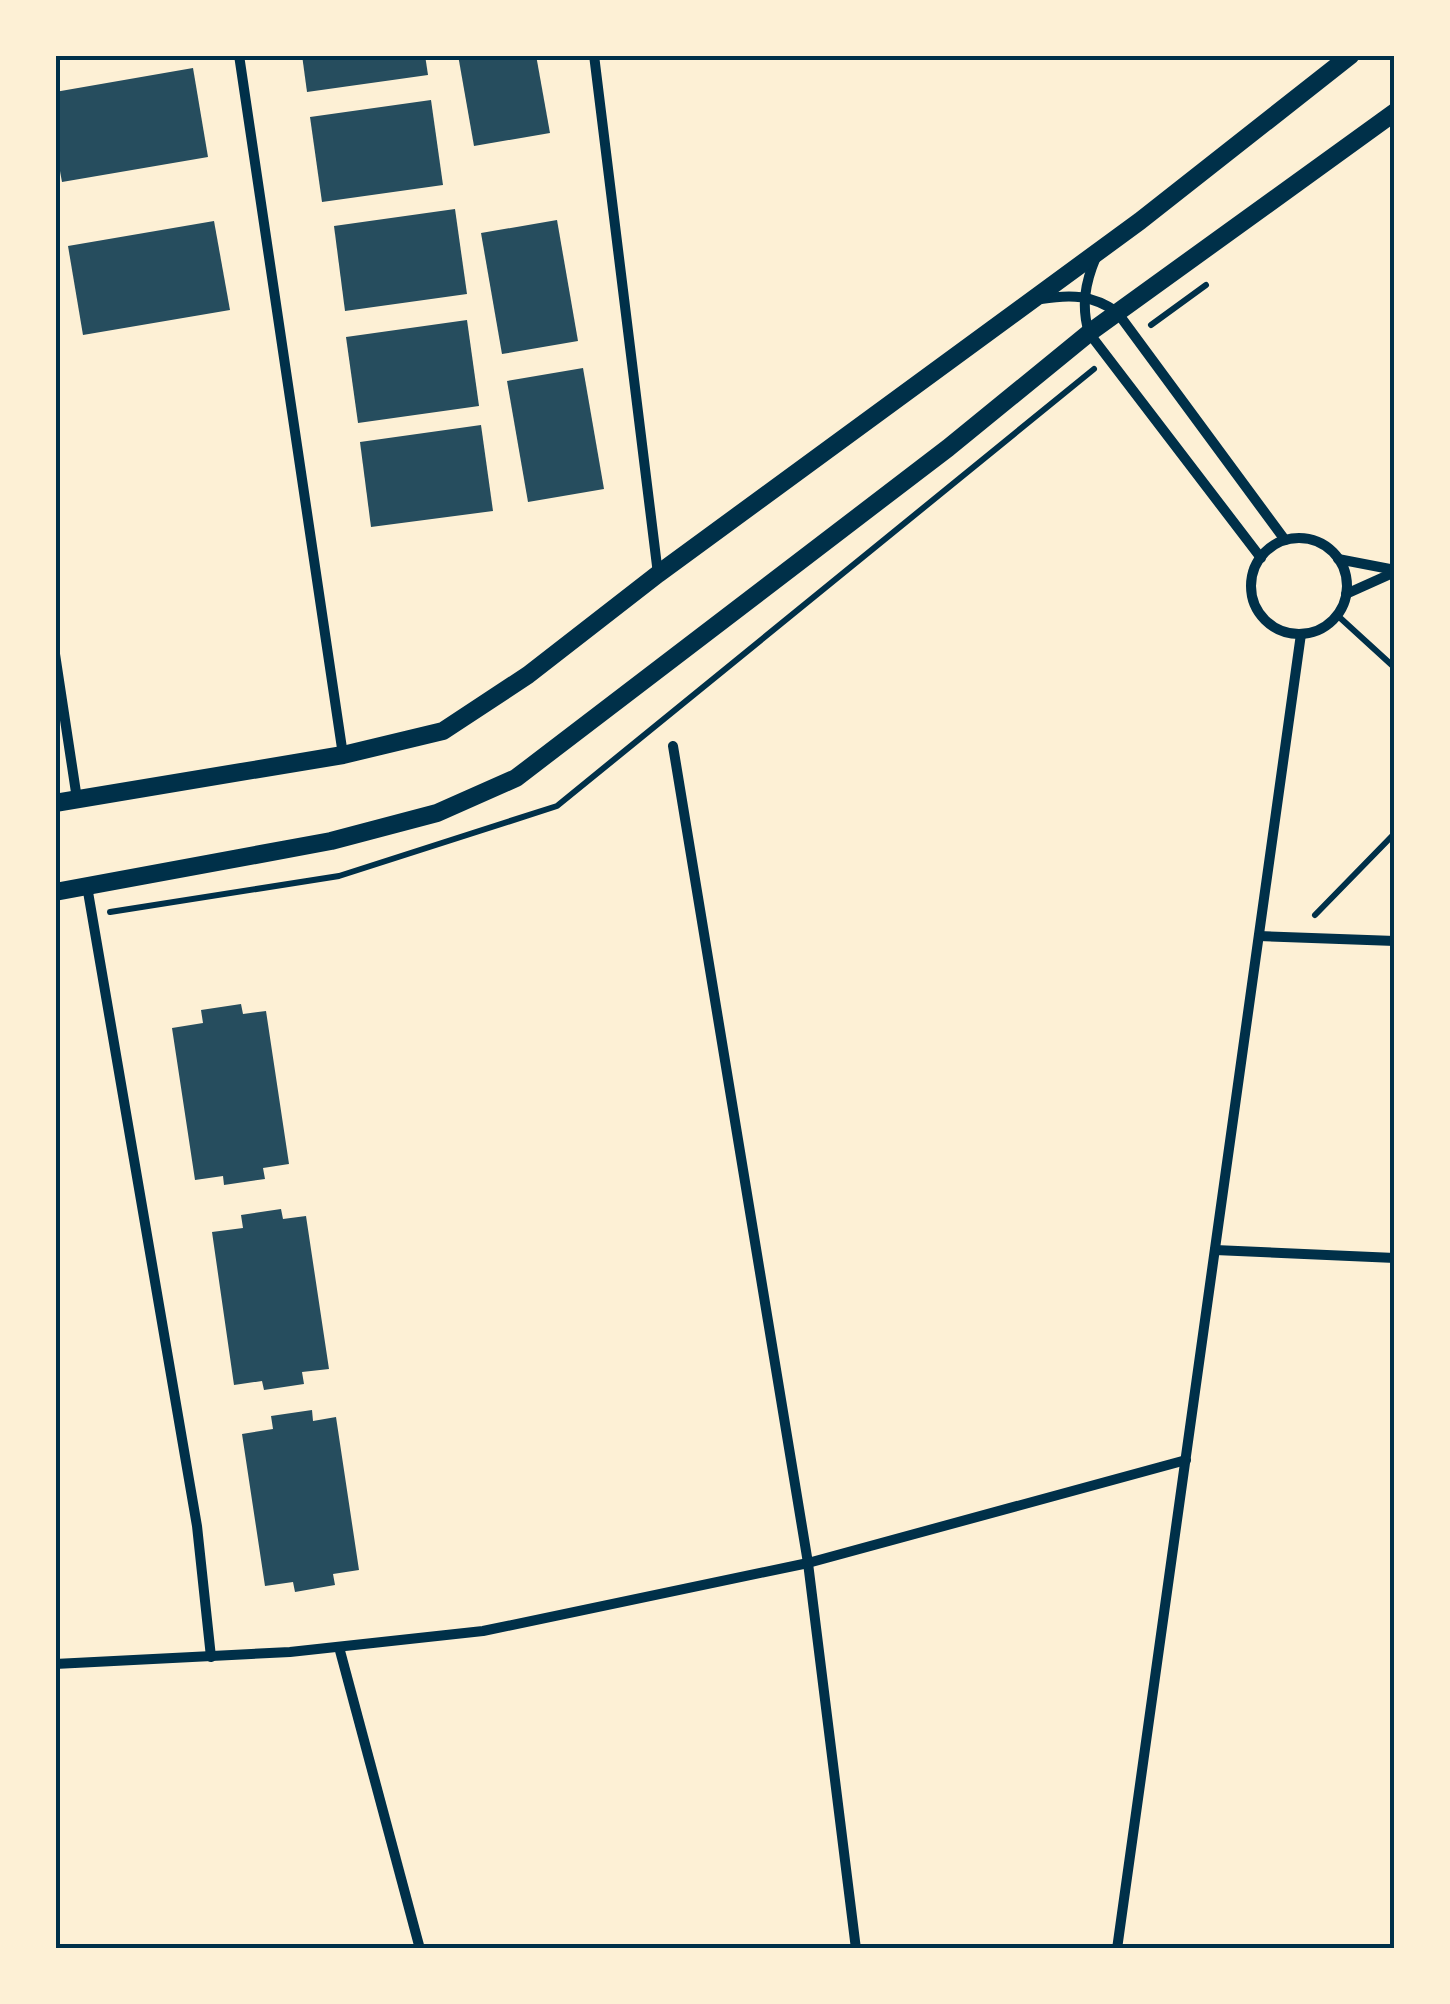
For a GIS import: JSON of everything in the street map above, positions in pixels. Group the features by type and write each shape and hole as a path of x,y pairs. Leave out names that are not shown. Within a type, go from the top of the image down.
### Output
{"street":[{"path":"239,55 343,755"},
{"path":"594,55 658,574"},
{"path":"55,803 343,755 443,731 528,675 658,574 1034,300 1351,55"},
{"path":"55,892 331,841 437,813 516,778 932,460 1089,332 1395,112"},
{"path":"1098,251 1088,276 1083,312 1089,332 1260,558"},
{"path":"1034,300 1085,296 1098,299 1117,312 1286,540"},
{"path":"1338,559 1346,580 1346,594 1337,615 1317,631 1301,634 1272,626 1260,615 1250,586 1260,558 1286,540 1317,542 1338,559 1395,571"},
{"path":"1346,594 1395,571"},
{"path":"1117,1949 1301,634"},
{"path":"55,654 77,800"},
{"path":"673,746 808,1563 856,1949"},
{"path":"87,886 197,1526 211,1657"},
{"path":"1259,936 1395,940"},
{"path":"1215,1250 1395,1258"},
{"path":"55,1664 211,1657 483,1631 808,1563 1186,1460"},
{"path":"339,1647 420,1949"}],"path":[{"path":"92,915 339,876 557,806 1108,358"},
{"path":"1337,615 1395,668"},
{"path":"1293,938 1395,833"}],"building":[{"path":"302,55 425,55 428,75 307,92"},
{"path":"458,55 536,55 550,133 474,146"},
{"path":"193,68 208,157 62,182 55,144 55,92"},
{"path":"431,100 443,185 322,202 310,117"},
{"path":"455,209 467,294 345,311 334,226"},
{"path":"557,220 578,341 502,354 481,233"},
{"path":"214,221 230,310 83,335 68,246"},
{"path":"467,320 479,406 358,423 346,337"},
{"path":"583,368 604,489 528,502 507,381"},
{"path":"481,425 493,511 371,527 360,442"},
{"path":"241,1004 243,1014 266,1011 289,1164 263,1168 265,1179 224,1185 223,1176 195,1180 172,1028 203,1023 201,1010"},
{"path":"281,1209 283,1219 306,1216 329,1369 302,1372 304,1384 264,1390 262,1381 234,1385 212,1232 243,1228 241,1215"},
{"path":"312,1410 313,1421 336,1417 359,1570 333,1574 335,1585 295,1592 293,1582 265,1586 242,1434 273,1429 271,1416"}]}
